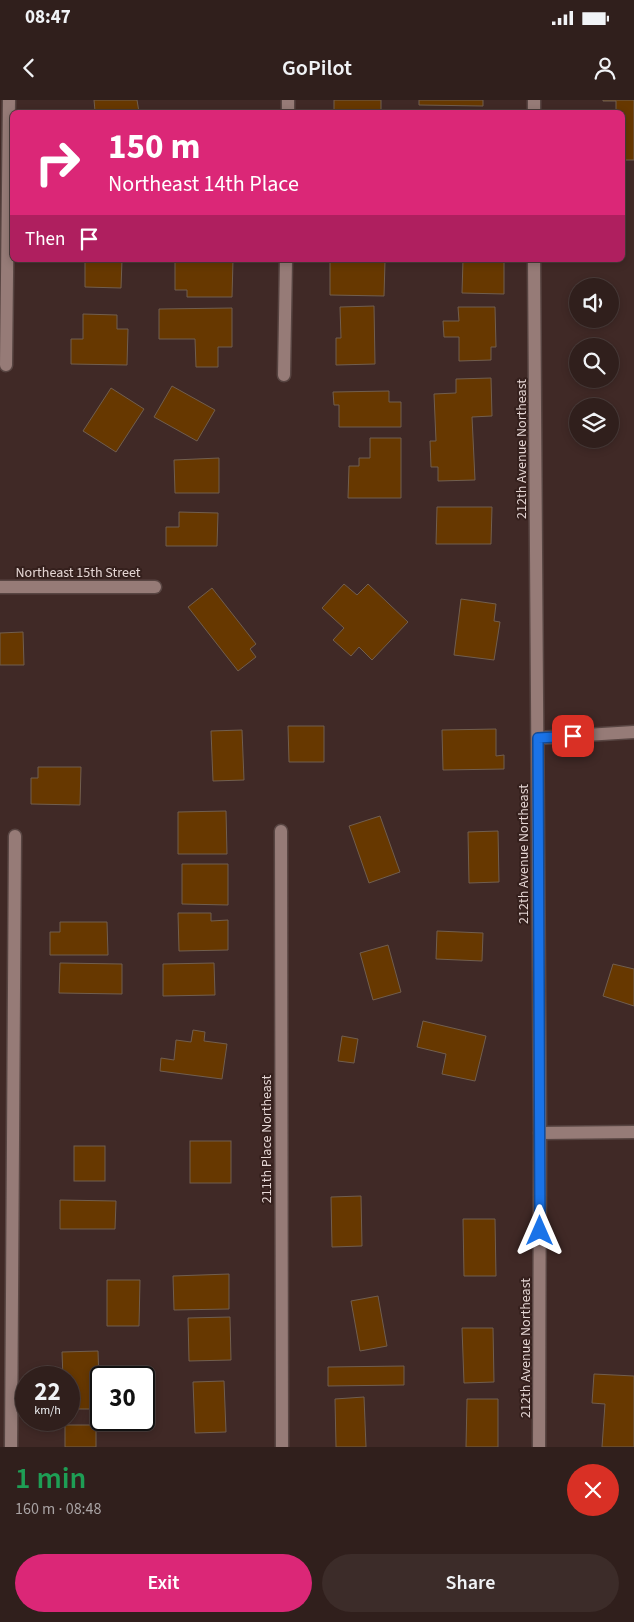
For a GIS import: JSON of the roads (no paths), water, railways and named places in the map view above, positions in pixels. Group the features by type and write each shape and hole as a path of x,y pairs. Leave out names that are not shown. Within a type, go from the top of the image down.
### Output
{"street":[{"path":"6,365 9,100"},
{"path":"284,375 286,262"},
{"name":"212th Avenue Northeast","path":"534,262 540,1133 540,1447"},
{"name":"Northeast 15th Street","path":"0,587 155,587"},
{"path":"538,738 634,732"},
{"name":"211th Place Northeast","path":"281,832 282,1447"},
{"path":"11,1447 15,836"},
{"path":"540,1133 634,1132"}]}
